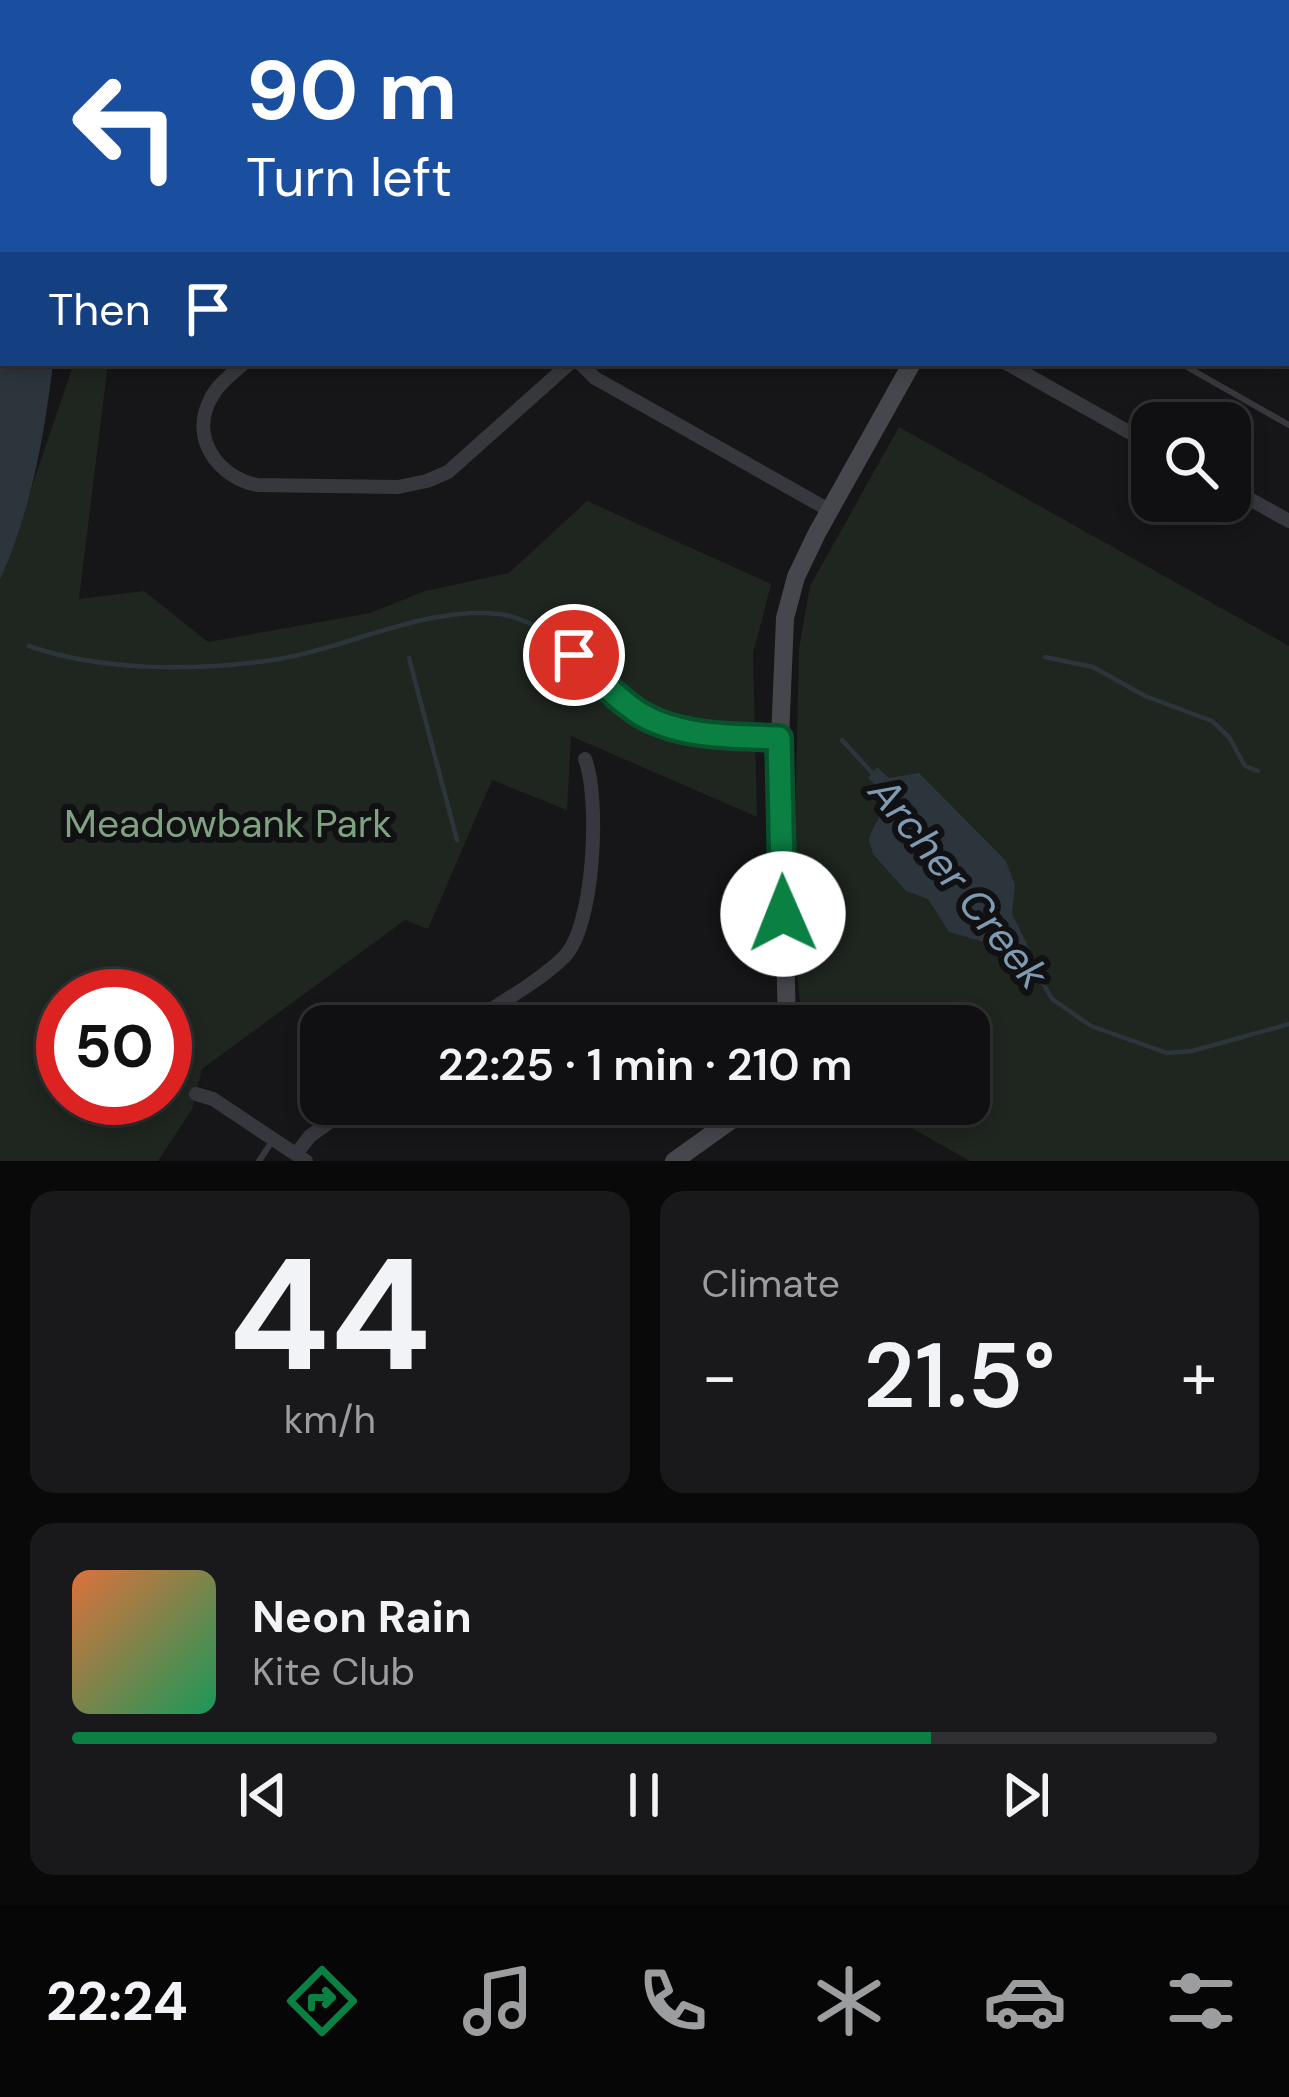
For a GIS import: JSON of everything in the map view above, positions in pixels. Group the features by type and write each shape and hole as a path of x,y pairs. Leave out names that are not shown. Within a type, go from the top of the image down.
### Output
{"main road":[{"path":"786,1005 779,738 784,618 796,578 829,510 910,366"},
{"path":"674,1161 725,1125"}],"street":[{"path":"241,366 209,400 204,419 212,458 224,472 238,482 257,485 398,487 448,472 567,366"},
{"path":"583,366 595,378 829,510"},
{"path":"1011,366 1131,433"},
{"path":"1251,500 1289,521"},
{"path":"496,1005 566,955 582,926 589,879 592,777 585,759"},
{"path":"196,1094 213,1099 301,1157 310,1136 325,1125"}],"lane":[{"path":"1185,366 1289,425"},
{"path":"574,655 638,712 665,724 724,736 779,738"},
{"path":"260,1161 274,1140"}],"green space":[{"name":"Meadowbank Park","path":"73,366 108,366 79,599 144,591 208,642 370,613 425,591 509,573 587,501 771,584 753,654 757,817 571,736 567,810 492,780 428,929 405,920 202,1069 192,1109 192,969 36,969 36,1125 182,1125 158,1161 0,1161 0,580"},
{"path":"899,427 1289,646 1289,1161 970,1161 906,1125 990,1125 990,1005 800,1005 793,921 799,649 810,586"}],"water":[{"path":"0,366 53,366 35,474 0,580"},
{"path":"877,767 889,778 919,773 1006,861 1015,885 1012,914 1045,988 1009,949 949,932 928,899 906,891 873,854 869,840 884,809 883,796 868,778"}],"waterway":[{"name":"Archer Creek","path":"29,646 116,664 237,664 294,656 412,623 470,613 517,618 566,644"},
{"path":"1045,657 1093,667 1145,696 1212,721 1229,737 1245,766 1258,771"},
{"path":"409,658 457,840"},
{"name":"Archer Creek","path":"842,740 875,776"},
{"name":"Archer Creek","path":"1044,985 1052,999 1091,1026 1167,1053 1192,1051 1289,1024"}],"route":[{"path":"574,655 638,712 665,724 724,736 779,738 783,914"}]}
